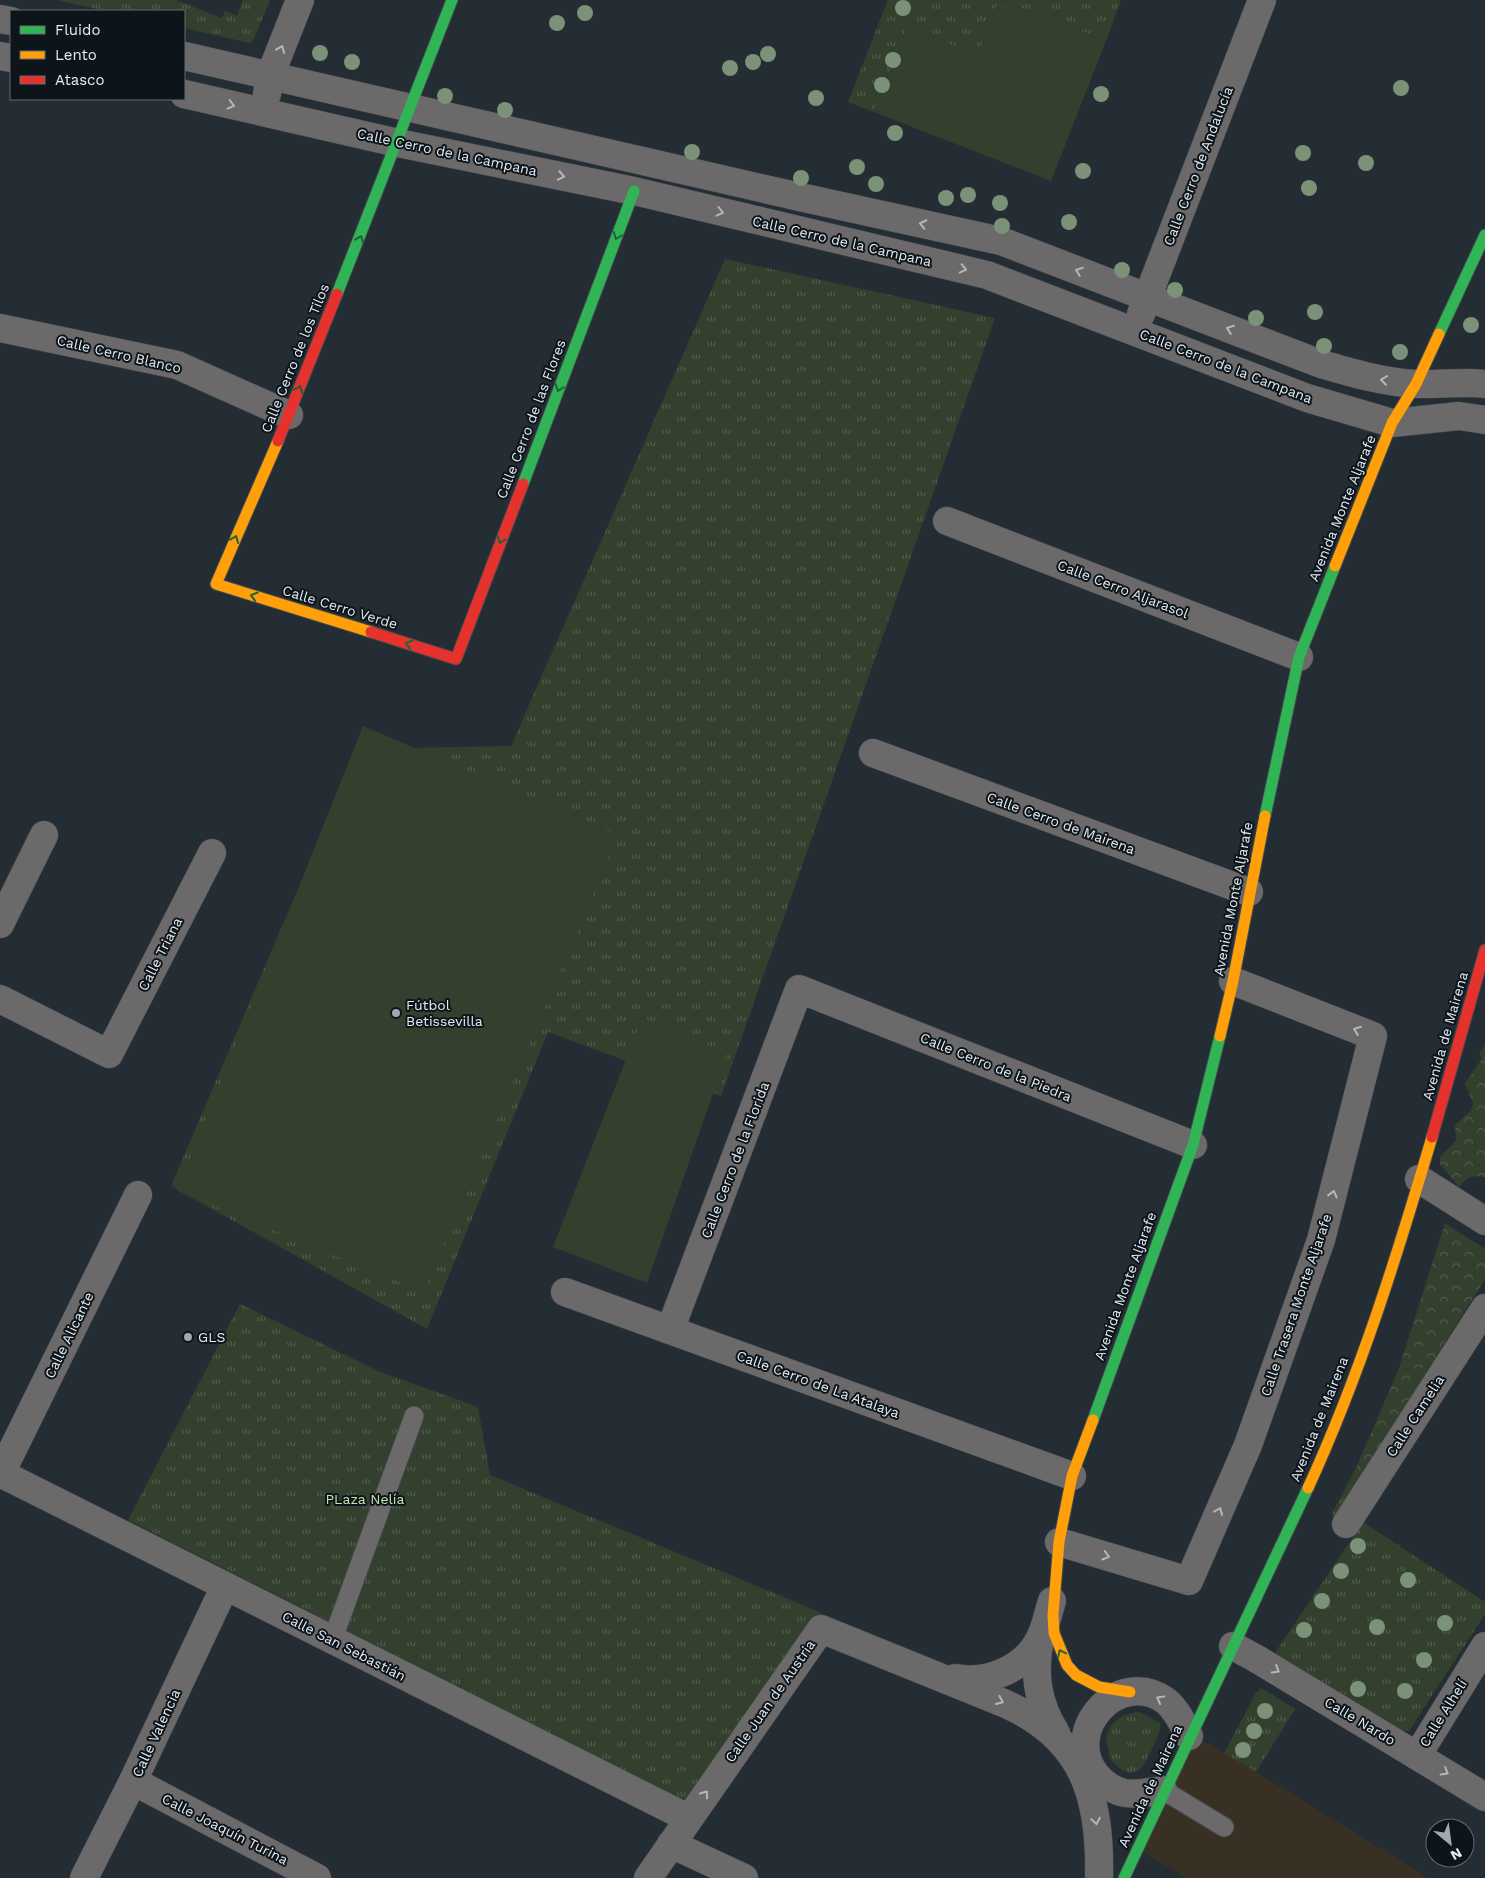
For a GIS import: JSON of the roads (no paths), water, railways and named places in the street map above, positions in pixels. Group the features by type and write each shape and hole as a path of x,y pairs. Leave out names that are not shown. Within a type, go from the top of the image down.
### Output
{"street":[{"path":"265,113 270,76 300,0"},
{"name":"Calle Cerro de los Tilos","path":"216,584 289,415 398,143 452,0"},
{"name":"Calle Cerro de Andalucía","path":"1134,331 1262,0"},
{"path":"185,56 410,109 1001,241 1321,364 1371,378 1416,384 1452,382 1485,384"},
{"name":"Calle Cerro de la Campana","path":"185,94 398,143 634,191 987,275 1307,398 1392,423 1459,416 1485,420"},
{"name":"Calle Cerro de las Flores","path":"456,659 634,191"},
{"name":"Avenida Monte Aljarafe","path":"1086,1682 1067,1665 1058,1647 1053,1615 1059,1542 1072,1476 1193,1145 1233,982 1248,892 1299,657 1392,423 1416,384 1485,234"},
{"name":"Calle Cerro Blanco","path":"0,328 177,365 289,415"},
{"name":"Calle Cerro Aljarasol","path":"948,521 1299,657"},
{"name":"Calle Cerro Verde","path":"216,584 456,659"},
{"name":"Calle Cerro de Mairena","path":"873,753 1248,892"},
{"path":"0,924 44,835"},
{"name":"Calle Triana","path":"0,999 109,1054 212,853"},
{"name":"Avenida de Mairena","path":"1124,1878 1163,1790 1318,1467 1343,1408 1382,1297 1420,1179 1485,950"},
{"name":"Calle Trasera Monte Aljarafe","path":"1059,1542 1189,1581 1248,1445 1322,1240 1373,1036 1233,982"},
{"name":"Calle Cerro de la Piedra","path":"799,989 1193,1145"},
{"name":"Calle Cerro de la Florida","path":"670,1330 799,989"},
{"path":"1420,1179 1485,1221"},
{"name":"Calle Alicante","path":"0,1474 138,1195"},
{"name":"Calle Cerro de La Atalaya","path":"565,1292 1072,1476"},
{"name":"Calle Camelia","path":"1346,1524 1485,1308"},
{"name":"Calle San Sebastián","path":"0,1474 688,1818"},
{"name":"Calle Valencia","path":"84,1878 133,1781 225,1586"},
{"path":"1054,1586 1040,1638 1036,1672 1043,1708 1076,1760 1088,1786 1096,1818 1100,1854 1099,1878"},
{"name":"Calle Juan de Austria","path":"648,1878 688,1818 821,1630 939,1675"},
{"path":"989,1678 1004,1673 1016,1665 1026,1657 1040,1638"},
{"name":"Calle Nardo","path":"1233,1646 1485,1797"},
{"name":"Calle Alhelí","path":"1417,1756 1485,1646"},
{"path":"939,1675 965,1680 1036,1672 1056,1674 1099,1687 1142,1692 1166,1702 1175,1711 1189,1736"},
{"path":"939,1675 1023,1711 1063,1742 1101,1780 1123,1792 1136,1794 1163,1790"},
{"path":"1101,1780 1088,1759 1086,1733 1097,1710 1117,1695 1130,1692"},
{"name":"Calle Joaquín Turina","path":"133,1781 317,1878"},
{"path":"671,1844 744,1878"}],"lane":[{"path":"332,1640 414,1416"},
{"path":"1163,1790 1224,1827"}],"place":[{"name":"Fútbol Betissevilla","path":"396,1013"},
{"name":"GLS","path":"188,1337"}],"park label":[{"name":"PLaza Nelía","path":"365,1499"}]}
